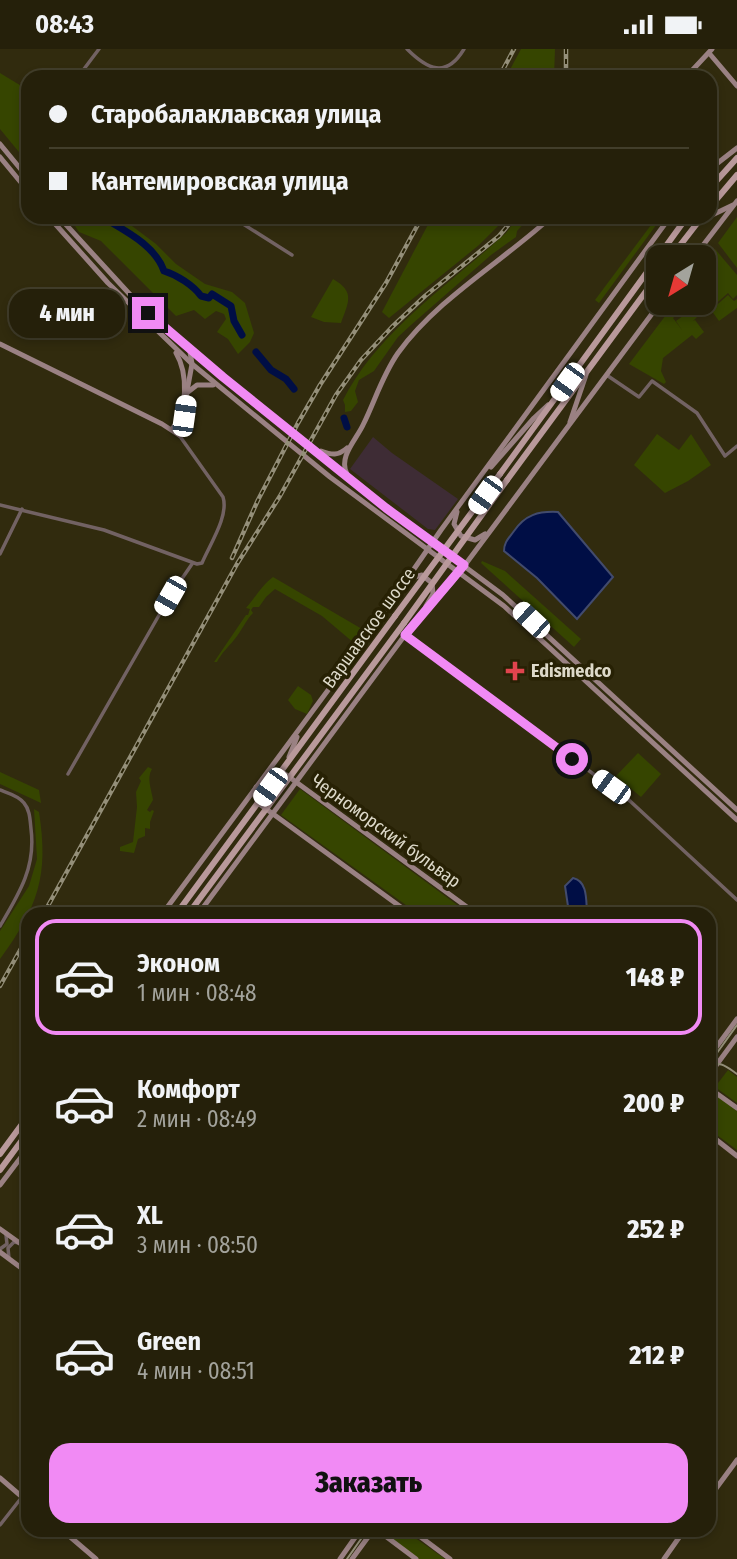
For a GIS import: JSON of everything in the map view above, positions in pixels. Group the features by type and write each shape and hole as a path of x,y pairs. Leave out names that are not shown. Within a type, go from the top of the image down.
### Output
{"main road":[{"path":"692,70 708,50 737,86"},
{"path":"0,144 21,170"},
{"path":"717,164 737,148"},
{"path":"0,157 21,182"},
{"path":"717,180 737,158"},
{"path":"717,199 737,176"},
{"path":"717,212 736,202"},
{"path":"703,245 736,202"},
{"path":"55,224 108,283 173,348 219,388 402,532 512,613 737,820"},
{"path":"66,224 128,292 188,349 408,524 489,583 737,810"},
{"path":"352,480 344,465 387,370 399,351 459,291 542,224"},
{"path":"167,907 303,725 432,542 665,224"},
{"name":"Варшавское шоссе","path":"667,245 683,224"},
{"path":"680,245 695,225"},
{"name":"Варшавское шоссе","path":"181,907 646,273"},
{"name":"Варшавское шоссе","path":"193,907 646,291"},
{"path":"204,907 405,635 459,572 651,315"},
{"path":"0,344 172,429 179,435 192,364 188,349"},
{"path":"172,429 179,416 184,384 183,367 173,348"},
{"path":"564,434 588,371"},
{"path":"187,394 192,387 202,383 219,388"},
{"path":"470,490 555,398"},
{"path":"315,449 334,455 353,443"},
{"path":"463,501 454,520 461,536 479,539 494,525"},
{"path":"402,532 408,531 408,524"},
{"path":"406,581 413,576 422,575 432,583 433,594 421,615"},
{"path":"283,768 303,725"},
{"path":"304,757 333,735"},
{"name":"Черноморский бульвар","path":"283,768 289,777 464,907"},
{"path":"257,786 255,796 258,803 401,907"},
{"path":"716,1048 737,1019"},
{"path":"716,1066 737,1037"},
{"path":"716,1093 737,1108"},
{"path":"0,1154 21,1126"},
{"path":"716,1140 737,1156"},
{"path":"0,1170 21,1142"},
{"path":"0,1185 21,1157"},
{"path":"2,1231 21,1243"},
{"path":"0,1251 21,1268"},
{"path":"716,1488 737,1460"},
{"path":"0,1478 21,1496"},
{"path":"70,1537 96,1559"},
{"path":"340,1559 355,1537"},
{"path":"352,1559 369,1537"},
{"path":"386,1537 416,1559"},
{"path":"421,1537 450,1559"},
{"path":"664,1559 679,1537"}],"street":[{"path":"83,70 99,49"},
{"path":"407,49 425,65 434,68 452,64 464,49"},
{"path":"243,224 292,255"},
{"path":"608,376 639,397 652,381 697,413 724,456 737,446"},
{"path":"0,505 104,530 192,564 202,563 225,502 179,435"},
{"path":"0,554 22,509"},
{"path":"68,775 170,596 192,564"},
{"path":"483,590 483,583 489,583"},
{"path":"405,635 630,801 737,900"},
{"path":"592,687 598,687 598,682"},
{"path":"664,753 664,747 670,748"},
{"path":"0,790 26,804 32,837 32,859 21,891 0,926"},
{"path":"0,1251 7,1244 2,1231"},
{"path":"9,1259 10,1245 14,1242 21,1243"},
{"path":"0,1525 21,1498"}],"shaded area":[{"path":"373,437 458,499 435,530 428,529 350,469"},
{"path":"558,512 613,577 577,619 537,578 504,551 507,540 527,518 538,513"},
{"path":"573,878 578,880 584,887 587,907 568,907 565,886"}],"green space":[{"path":"521,49 555,49 554,70 510,70"},
{"path":"0,73 21,86 21,154 0,129"},
{"path":"737,217 737,268 718,243"},
{"path":"74,224 129,224 156,244 176,264 205,284 232,292 245,303 254,333 250,342 238,354 228,339 217,332 226,319 224,314 216,311 205,319 194,310 176,316 101,241 79,232"},
{"path":"428,224 500,224 479,245 389,318 382,312"},
{"path":"513,224 524,224 517,231 516,237 491,255 398,337 374,371 359,380 355,391 358,402 351,411 345,412 343,400 358,375 395,330 506,233"},
{"path":"652,224 657,224 599,303 595,300"},
{"path":"716,250 737,275 737,295 733,299 728,293 716,304"},
{"path":"333,279 345,289 348,298 341,323 324,322 311,317"},
{"path":"728,295 734,301 737,299 737,308 719,321 715,315 716,306"},
{"path":"666,315 677,315 673,318 682,330 676,321 684,315 697,317 693,321 695,320 704,332 696,339 692,335 663,358 661,371 666,382 664,384 629,364"},
{"path":"657,434 679,450 691,434 711,465 665,493 634,465"},
{"path":"482,561 505,571 581,639 574,647 481,563"},
{"path":"273,577 362,629 354,643 322,616 275,589 259,607 253,607 253,613 237,637 217,662 214,662 248,615 250,609 246,608"},
{"path":"298,686 311,695 313,701 307,714 295,709 288,700"},
{"path":"638,753 661,774 641,797 616,776"},
{"path":"148,767 152,769 149,780 153,800 147,810 154,811 150,829 145,828 145,836 138,839 134,853 120,851 120,847 133,842 136,792 141,781 139,778"},
{"path":"0,772 39,790 41,803 0,784"},
{"path":"300,789 460,907 409,907 281,815"},
{"path":"34,809 39,812 42,835 38,890 32,907 21,907 21,928 0,959 0,931 29,886 37,859"},
{"path":"728,1070 737,1077 737,1103 716,1088"},
{"path":"716,1095 737,1111 737,1150 716,1134"},
{"path":"389,1537 414,1537 445,1559 419,1559"}],"waterway":[{"path":"114,224 146,246 164,271 184,281 201,296 209,298 212,294 231,306 234,321 242,335"},
{"path":"256,352 271,370 286,379 294,389"},
{"path":"344,418 347,427"}],"tram line":[{"path":"716,1054 737,1025"},
{"path":"716,1064 737,1074"},
{"path":"347,1559 362,1537"}],"railway":[{"path":"503,70 514,49"},
{"path":"566,49 566,70"},
{"path":"232,558 258,500 298,423 386,283 418,224"},
{"path":"47,907 237,564 280,496 336,395 361,360 392,327 425,296 499,236 509,224"},
{"path":"0,986 21,948"}],"place":[{"name":"Edismedco","path":"515,671"}],"route":[{"path":"148,313 188,349 386,508 464,565 405,635 572,759"}]}
